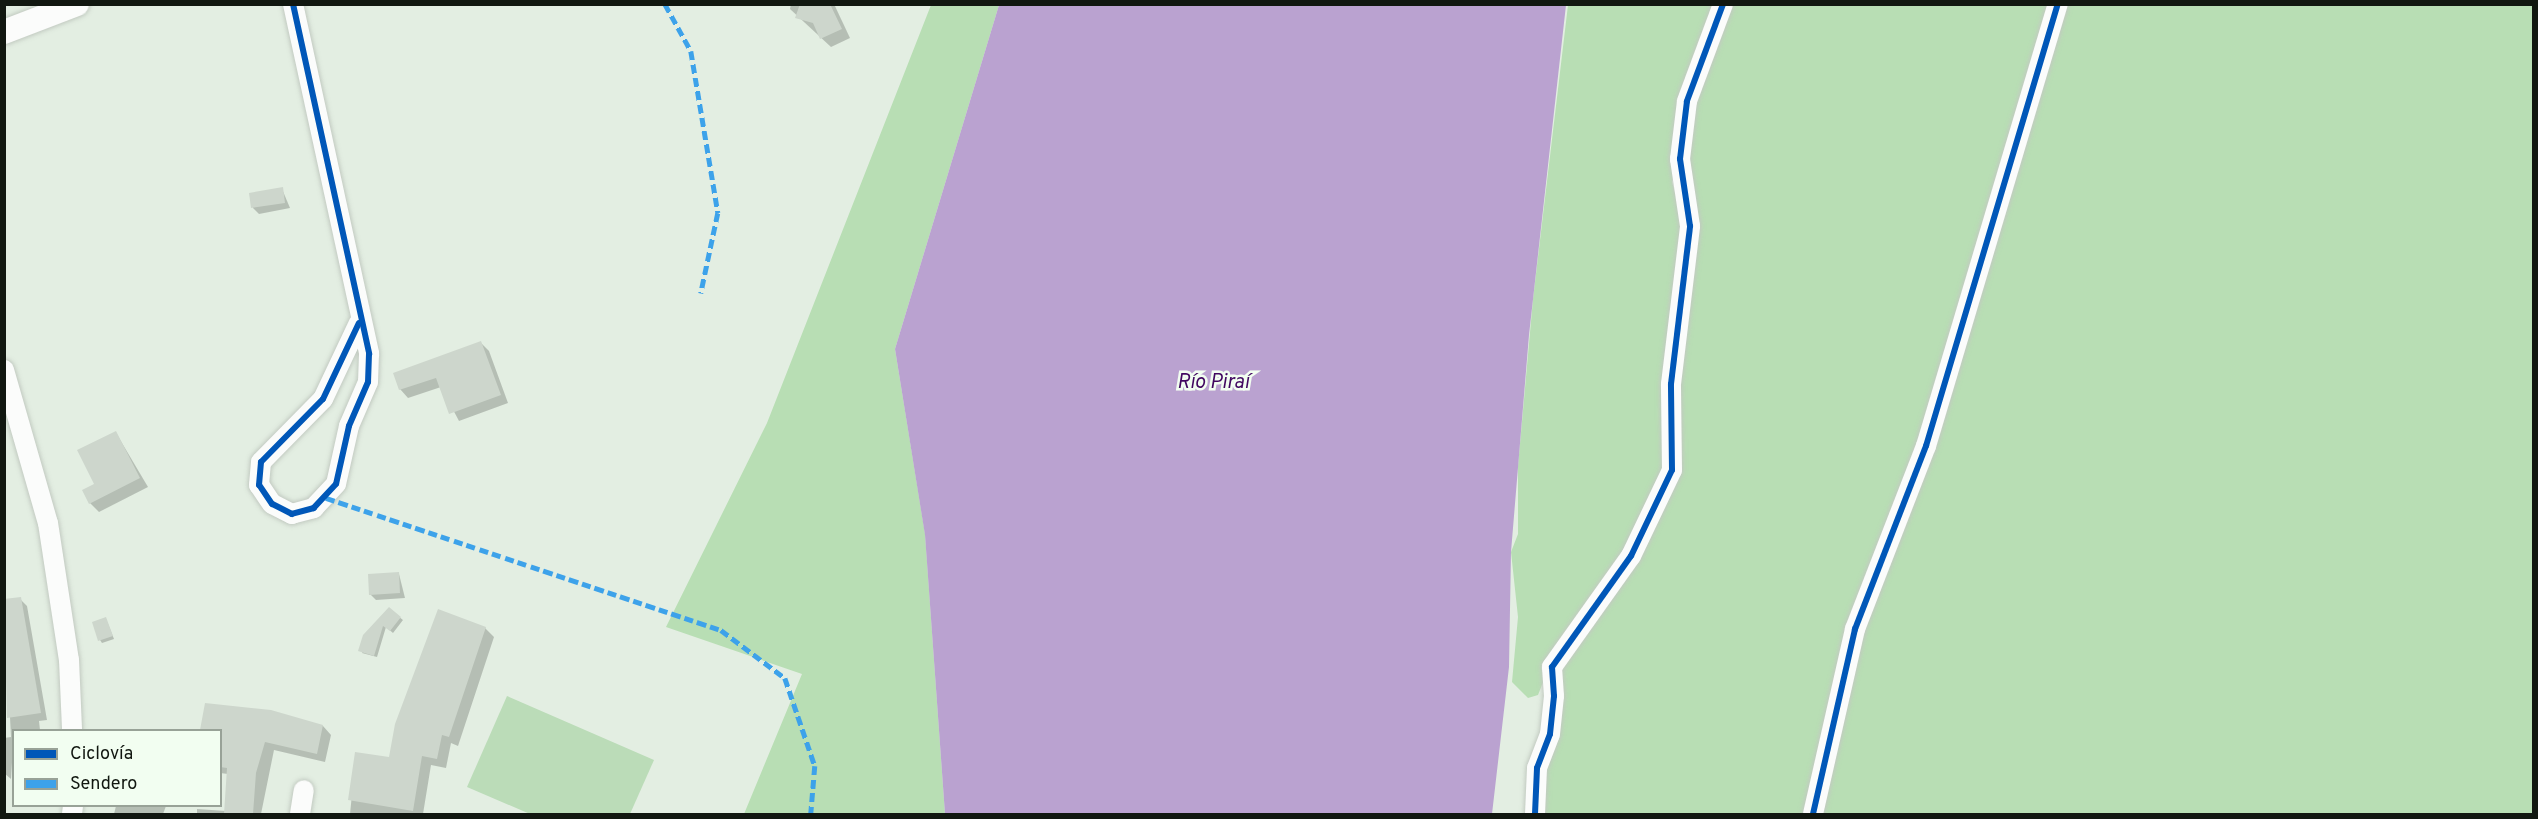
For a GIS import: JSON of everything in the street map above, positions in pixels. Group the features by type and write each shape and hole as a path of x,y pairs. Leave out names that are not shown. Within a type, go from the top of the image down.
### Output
{"street":[{"path":"4,32 77,4"},
{"path":"293,4 358,323 369,354 368,382 349,426 336,484 314,508 292,514 272,504 259,485 261,462 323,399 358,323"},
{"path":"1535,814 1537,768 1550,734 1554,696 1552,667 1631,556 1672,471 1671,384 1690,226 1680,159 1687,101 1723,4"},
{"path":"1813,814 1855,629 1926,447 2058,4"},
{"path":"4,370 48,523 69,660 72,729"},
{"path":"300,814 304,790"}],"green space":[{"path":"931,5 999,5 895,349 925,534 945,814 744,814 802,674 666,627 767,423"},
{"path":"1568,5 1720,5 1672,182 1684,224 1668,469 1624,556 1547,672 1538,695 1528,698 1512,682 1518,617 1511,552 1518,534 1518,466 1533,299"},
{"path":"1727,5 2054,5 1807,814 1540,814 1557,672 1666,498 1693,204 1687,118"},
{"path":"2063,5 2533,5 2533,814 1819,814 1854,656"},
{"path":"507,696 654,760 630,814 530,814 467,787"}],"water":[{"name":"Río Piraí","path":"999,5 1566,5 1529,335 1511,552 1509,667 1492,814 945,814 925,535 895,349"}],"building":[{"path":"800,4 830,4 842,29 820,39 813,23 795,18"},
{"path":"283,187 285,203 251,208 249,193"},
{"path":"481,341 501,395 449,414 436,378 399,390 393,373"},
{"path":"116,431 140,478 89,504 82,490 94,484 77,450"},
{"path":"399,572 400,593 369,595 368,574"},
{"path":"21,597 41,713 7,718 4,599"},
{"path":"389,607 401,617 390,631 383,626 374,656 358,651 363,635"},
{"path":"438,609 486,627 449,737 442,735 437,759 422,756 413,811 348,800 355,752 389,757 395,724"},
{"path":"106,617 113,636 98,641 92,622"},
{"path":"205,703 271,710 323,725 317,754 265,742 256,773 253,814 224,814 227,768 222,767 222,729 200,729"}],"marked path":[{"path":"665,4 691,51 718,213 701,293"},
{"path":"326,498 721,630 785,678 815,766 811,814"}],"cycle path":[{"path":"293,4 369,354 368,382 349,426 336,484 314,508 292,514 272,504 259,485 261,462 323,399 359,323"},
{"path":"1535,814 1537,768 1550,734 1554,696 1552,667 1631,556 1672,470 1671,384 1690,226 1680,159 1687,101 1723,4"},
{"path":"1813,814 1855,629 1926,446 2058,4"}]}
